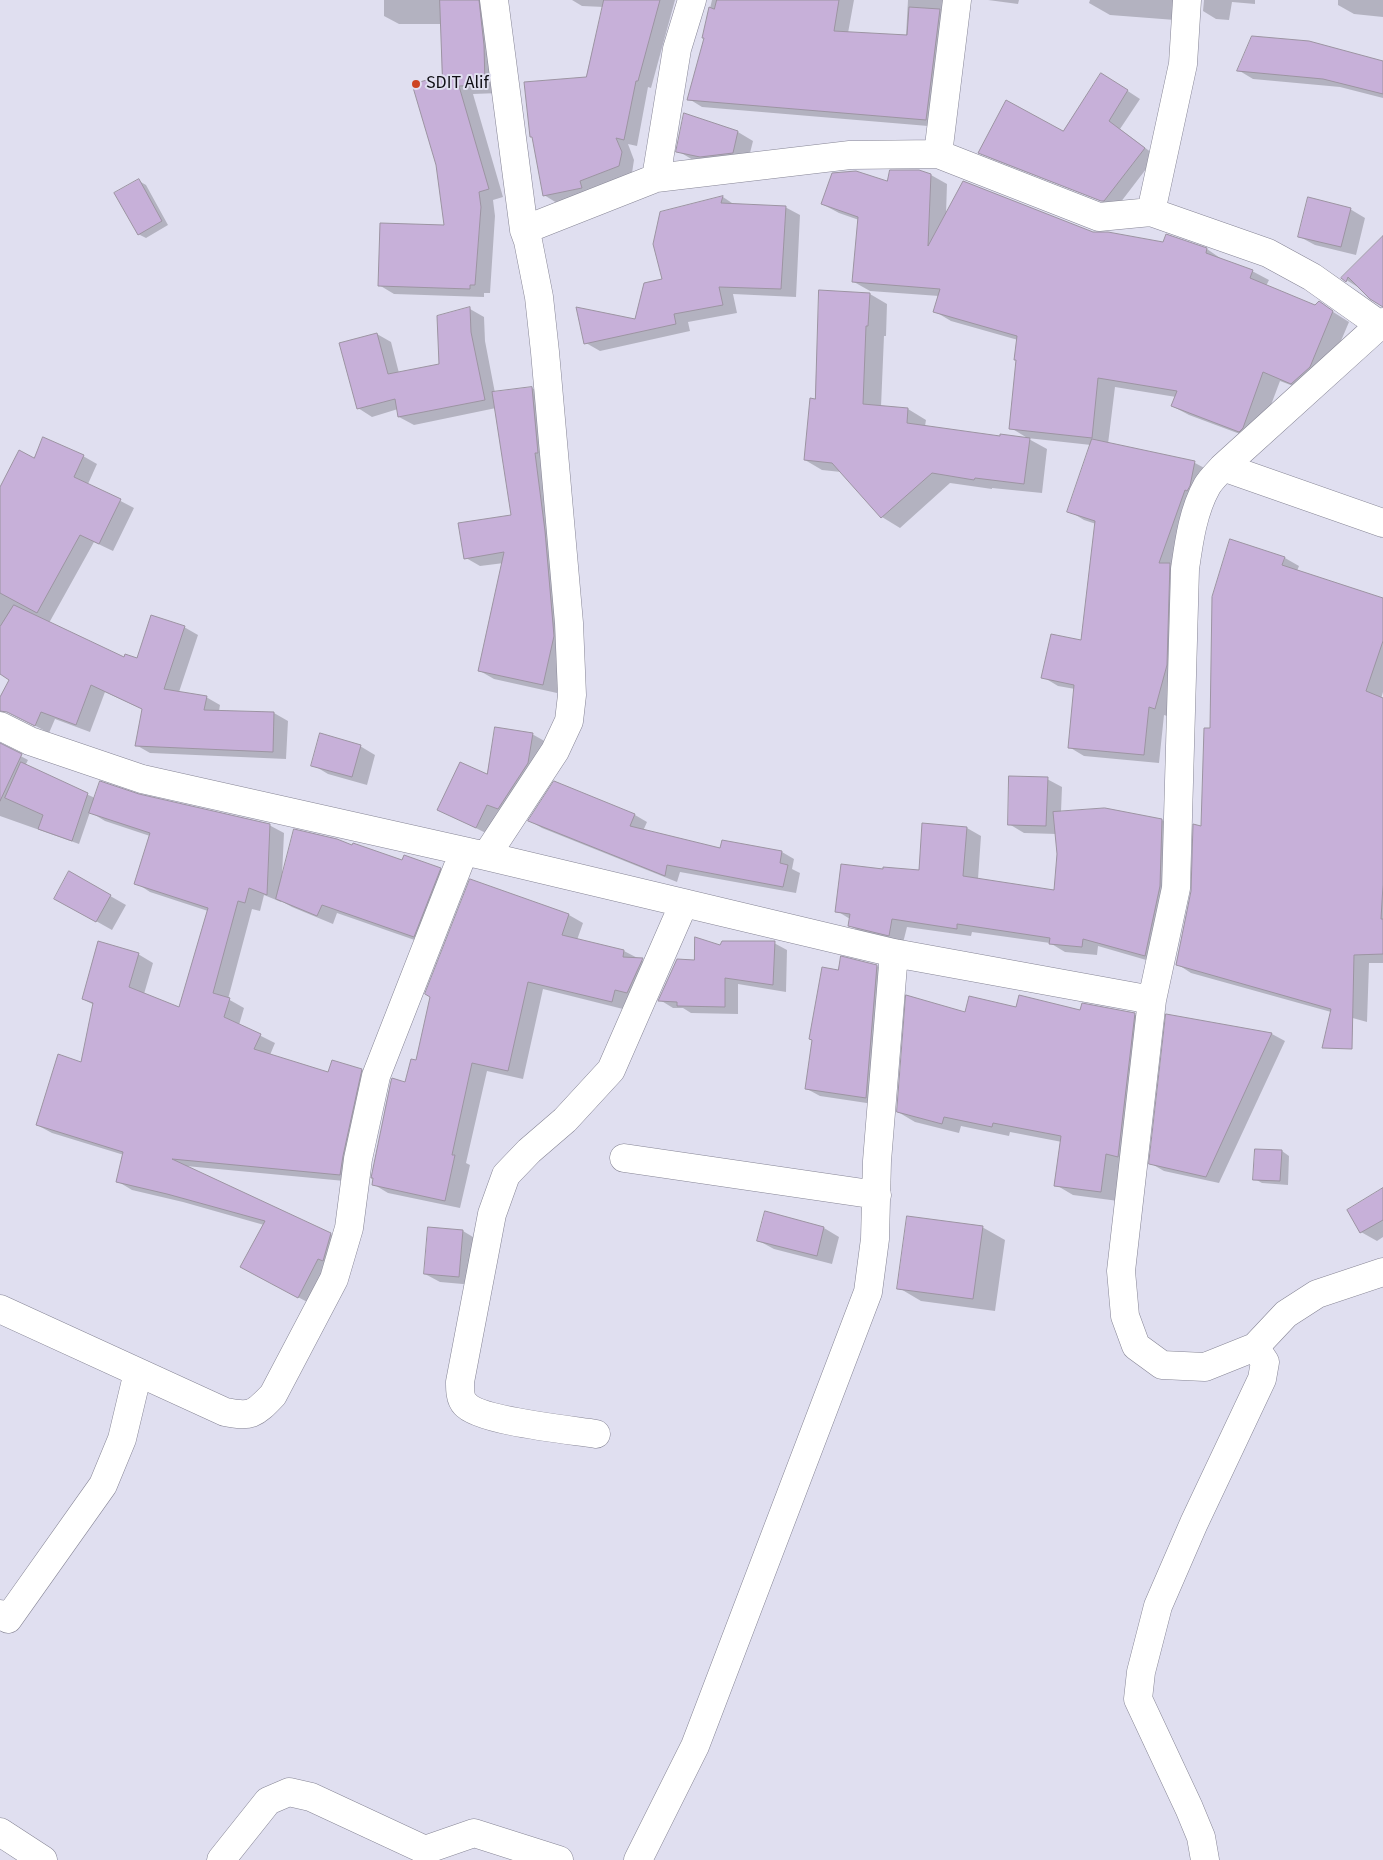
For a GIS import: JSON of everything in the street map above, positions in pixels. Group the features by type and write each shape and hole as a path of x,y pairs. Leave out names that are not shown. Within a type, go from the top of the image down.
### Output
{"street":[{"path":"0,1309 224,1412 243,1416 258,1411 273,1395 334,1279 348,1228 358,1159 376,1076 476,853 555,751 569,721 572,695 569,623 545,352 539,297 528,241 524,230 494,0"},
{"path":"656,178 677,49 692,0"},
{"path":"938,154 957,0"},
{"path":"1151,212 1182,64 1188,0"},
{"path":"524,230 656,178 850,155 938,154 1098,217 1151,212 1268,253 1312,277 1381,323 1222,467 1208,484 1198,507 1185,569 1176,888 1152,1000 1120,1271 1125,1316 1136,1346 1162,1365 1205,1367 1255,1347 1286,1314 1317,1294 1383,1272"},
{"path":"1222,467 1383,522"},
{"path":"0,726 30,742 142,779 476,853 894,953 1152,1000"},
{"path":"596,1434 490,1417 472,1410 464,1404 460,1382 492,1214 506,1175 529,1151 565,1120 610,1070 684,903"},
{"path":"638,1860 695,1746 868,1292 875,1239 877,1161 894,953"},
{"path":"624,1158 877,1195"},
{"path":"1205,1860 1200,1837 1190,1808 1138,1698 1141,1672 1158,1606 1194,1523 1262,1379 1265,1362 1255,1347"},
{"path":"0,1614 8,1618 103,1485 122,1439 138,1372"},
{"path":"221,1860 268,1801 289,1792 311,1797 425,1850 474,1833 559,1860"},
{"path":"0,1832 43,1860"}],"building":[{"path":"440,0 479,0 484,45 485,85 459,86 489,189 479,192 481,207 475,285 470,285 470,289 378,286 380,223 444,225 436,165 412,84 442,76"},
{"path":"604,0 660,0 638,81 636,81 624,140 616,138 622,152 619,166 580,181 582,188 543,196 532,137 530,137 524,82 586,77"},
{"path":"717,0 839,0 834,31 907,35 909,7 940,9 926,120 687,100 704,38 702,38 709,7 714,9"},
{"path":"1252,36 1309,41 1383,61 1383,94 1323,79 1237,71"},
{"path":"1101,73 1128,90 1109,121 1145,148 1104,201 978,153 1006,100 1063,131"},
{"path":"684,113 738,131 733,153 700,157 676,152"},
{"path":"890,170 919,170 931,174 928,246 963,181 1093,232 1108,232 1163,242 1166,234 1207,248 1206,253 1253,270 1250,278 1315,305 1319,301 1333,311 1310,367 1291,384 1263,372 1243,428 1239,432 1171,406 1177,391 1098,378 1092,438 1009,429 1017,336 933,312 940,289 852,282 858,217 821,204 832,173 856,171 887,181"},
{"path":"139,179 162,221 138,235 114,193"},
{"path":"723,196 721,203 786,206 781,289 719,287 723,305 674,314 676,324 584,344 576,307 635,319 644,283 662,279 653,244 660,212"},
{"path":"1308,197 1351,208 1341,247 1298,237"},
{"path":"1383,236 1383,307 1370,299 1348,277 1346,282 1341,278"},
{"path":"819,290 870,293 868,326 866,326 863,404 908,408 907,423 1000,436 1000,434 1030,438 1024,484 975,478 974,480 932,473 881,518 832,463 804,460 810,398 815,399"},
{"path":"470,307 471,332 485,400 398,417 395,399 357,409 339,343 377,333 388,374 439,364 437,316"},
{"path":"532,387 538,453 535,453 545,531 554,636 543,685 478,671 504,552 464,559 458,523 511,515 492,392"},
{"path":"43,437 84,455 74,477 121,499 99,544 80,535 37,613 0,593 0,487 19,450 34,458"},
{"path":"1092,439 1195,461 1190,486 1187,491 1185,490 1159,563 1170,563 1167,665 1155,709 1149,707 1144,755 1068,748 1074,685 1041,678 1051,634 1081,640 1095,521 1067,512"},
{"path":"1230,539 1285,557 1282,565 1383,598 1383,641 1366,691 1383,698 1383,885 1381,919 1383,919 1383,954 1354,955 1352,1049 1322,1048 1331,1009 1176,965 1191,891 1193,824 1201,826 1204,728 1210,728 1212,597"},
{"path":"14,605 124,657 125,654 137,658 151,615 185,626 164,689 207,696 204,710 274,712 273,752 135,746 142,709 91,685 76,725 41,712 35,726 7,712 0,711 0,697 9,680 0,674 0,627"},
{"path":"495,727 533,733 528,763 498,809 487,805 476,828 437,810 460,762 487,774"},
{"path":"320,733 361,745 352,777 311,766"},
{"path":"0,743 22,754 0,801"},
{"path":"21,762 88,793 72,841 38,829 43,815 5,798"},
{"path":"1009,776 1048,777 1046,826 1008,825"},
{"path":"100,781 139,794 270,824 267,895 249,888 245,903 238,901 213,993 230,998 224,1017 261,1034 254,1049 328,1072 332,1060 362,1069 340,1175 172,1159 331,1233 323,1261 318,1259 298,1298 240,1267 265,1221 116,1182 123,1152 36,1125 58,1054 81,1062 93,1003 82,999 98,941 139,953 129,987 179,1007 208,908 134,884 150,833 89,813"},
{"path":"554,781 635,814 630,826 720,848 722,840 782,851 780,863 788,865 783,887 667,865 665,876 528,821"},
{"path":"1105,808 1162,819 1160,886 1145,956 1083,939 1082,947 1049,944 1050,938 957,924 957,929 892,919 889,936 848,926 850,914 835,912 841,864 883,869 883,867 919,870 922,823 967,827 963,876 1054,890 1057,854 1053,812"},
{"path":"294,829 337,839 352,845 353,843 402,860 404,855 441,868 414,937 322,905 317,916 276,899"},
{"path":"69,871 111,895 96,922 54,899"},
{"path":"470,879 569,914 562,935 624,950 623,957 643,958 627,993 615,990 612,1002 528,982 508,1071 472,1063 452,1155 455,1155 445,1201 372,1185 373,1178 371,1178 391,1081 392,1078 405,1082 411,1059 416,1060 430,997 425,994"},
{"path":"695,937 720,945 722,941 775,941 773,985 725,978 725,1007 677,1006 677,1002 658,1001 677,959 694,960"},
{"path":"841,956 877,965 866,1098 805,1089 812,1040 809,1039 822,967 838,970"},
{"path":"906,995 965,1012 969,996 1016,1007 1019,995 1080,1010 1082,1003 1135,1013 1118,1157 1106,1154 1101,1192 1054,1186 1061,1136 993,1123 992,1127 944,1117 942,1124 897,1112"},
{"path":"1166,1014 1272,1033 1206,1177 1149,1164"},
{"path":"1255,1149 1282,1150 1280,1181 1253,1180"},
{"path":"1383,1188 1383,1220 1360,1233 1347,1210"},
{"path":"765,1211 824,1227 817,1256 757,1241"},
{"path":"907,1216 983,1226 973,1299 897,1289"},
{"path":"428,1227 463,1230 459,1277 424,1274"}],"place":[{"name":"SDIT Alif","path":"416,84"}]}
